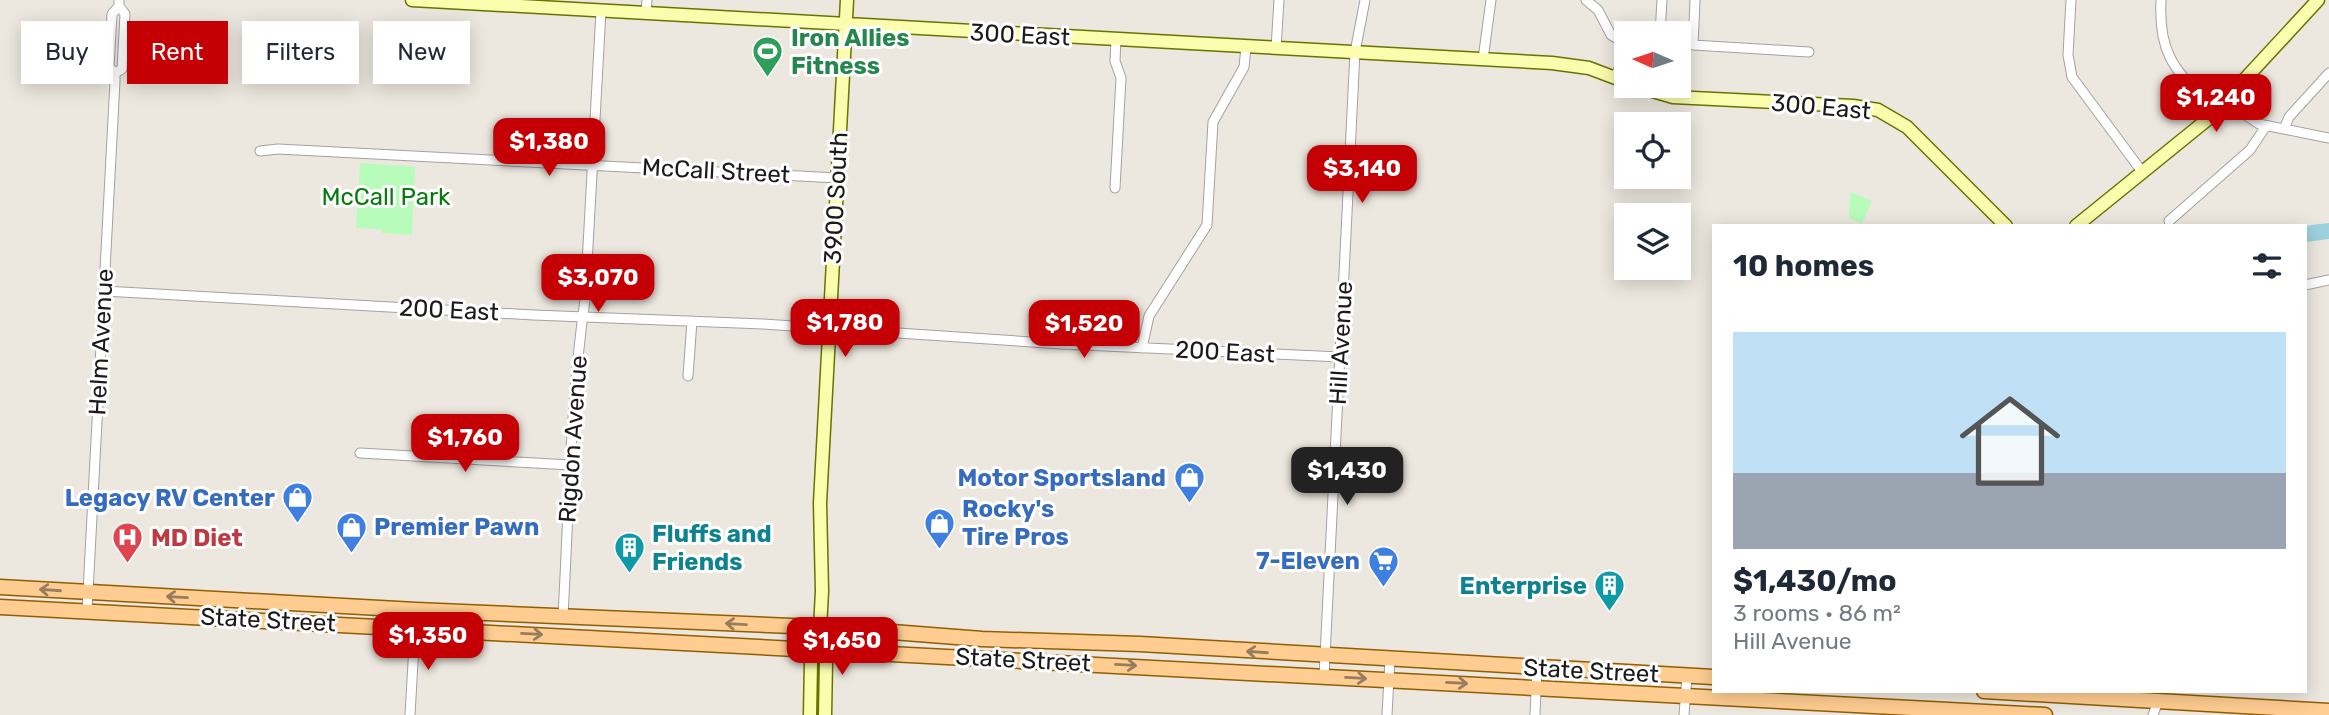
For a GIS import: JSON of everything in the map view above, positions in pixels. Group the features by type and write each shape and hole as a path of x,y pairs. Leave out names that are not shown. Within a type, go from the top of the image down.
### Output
{"main road":[{"name":"State Street","path":"0,587 416,610 820,627 982,639 1140,644 1325,657 1712,677"},
{"name":"State Street","path":"0,607 819,648 1686,696 1801,696 2045,715"},
{"path":"2004,693 2156,708 2329,711"}],"street":[{"name":"300 East","path":"412,0 562,4 601,11 646,14 1483,59 1575,65 1614,78"},
{"path":"646,14 647,0"},
{"name":"3900 South","path":"810,715 811,661 819,648 820,503 847,0"},
{"path":"1276,48 1279,0"},
{"name":"Hill Avenue","path":"1324,676 1355,52 1365,0"},
{"path":"1483,59 1491,0"},
{"path":"1586,0 1598,10 1614,37"},
{"path":"1661,21 1662,0"},
{"path":"1695,0 1693,45 1809,52"},
{"path":"2071,0 2068,55 2072,77 2143,173"},
{"path":"2161,0 2162,39 2169,57 2215,112"},
{"path":"2079,224 2186,139 2215,112 2318,0"},
{"name":"Helm Avenue","path":"87,611 115,73 122,69 123,55 125,14 119,3"},
{"name":"Rigdon Avenue","path":"563,615 601,11"},
{"path":"1115,188 1121,81 1115,61 1116,40"},
{"path":"1142,348 1149,316 1207,225 1213,122 1244,67 1246,47"},
{"path":"2284,129 2289,117 2329,73"},
{"name":"300 East","path":"1691,98 1853,106 1878,110 1907,127 2005,224"},
{"path":"2225,101 2266,126 2329,138"},
{"path":"2169,221 2250,150 2266,126"},
{"name":"McCall Street","path":"260,151 278,149 837,178"},
{"path":"2307,284 2329,279"},
{"name":"200 East","path":"104,291 1340,357"},
{"path":"688,376 692,321"},
{"path":"360,453 571,464"},
{"path":"410,715 416,610"},
{"name":"3900 South","path":"819,648 826,662 825,715"},
{"path":"1387,715 1390,659"},
{"path":"1535,715 1537,668"},
{"path":"1685,715 1687,676"}],"green space":[{"name":"McCall Park","path":"360,163 415,167 412,235 382,233 381,229 356,228"},
{"path":"1850,192 1872,201 1862,224 1849,218"}],"waterway":[{"path":"2307,234 2329,231"}],"place":[{"name":"Iron Allies Fitness","path":"768,79"},
{"name":"Motor Sportsland","path":"1189,505"},
{"name":"Legacy RV Center","path":"298,525"},
{"name":"Rocky's Tire Pros","path":"939,550"},
{"name":"Premier Pawn","path":"351,554"},
{"name":"MD Diet","path":"128,565"},
{"name":"Fluffs and Friends","path":"629,575"},
{"name":"7-Eleven","path":"1383,588"},
{"name":"Enterprise","path":"1610,613"}]}
